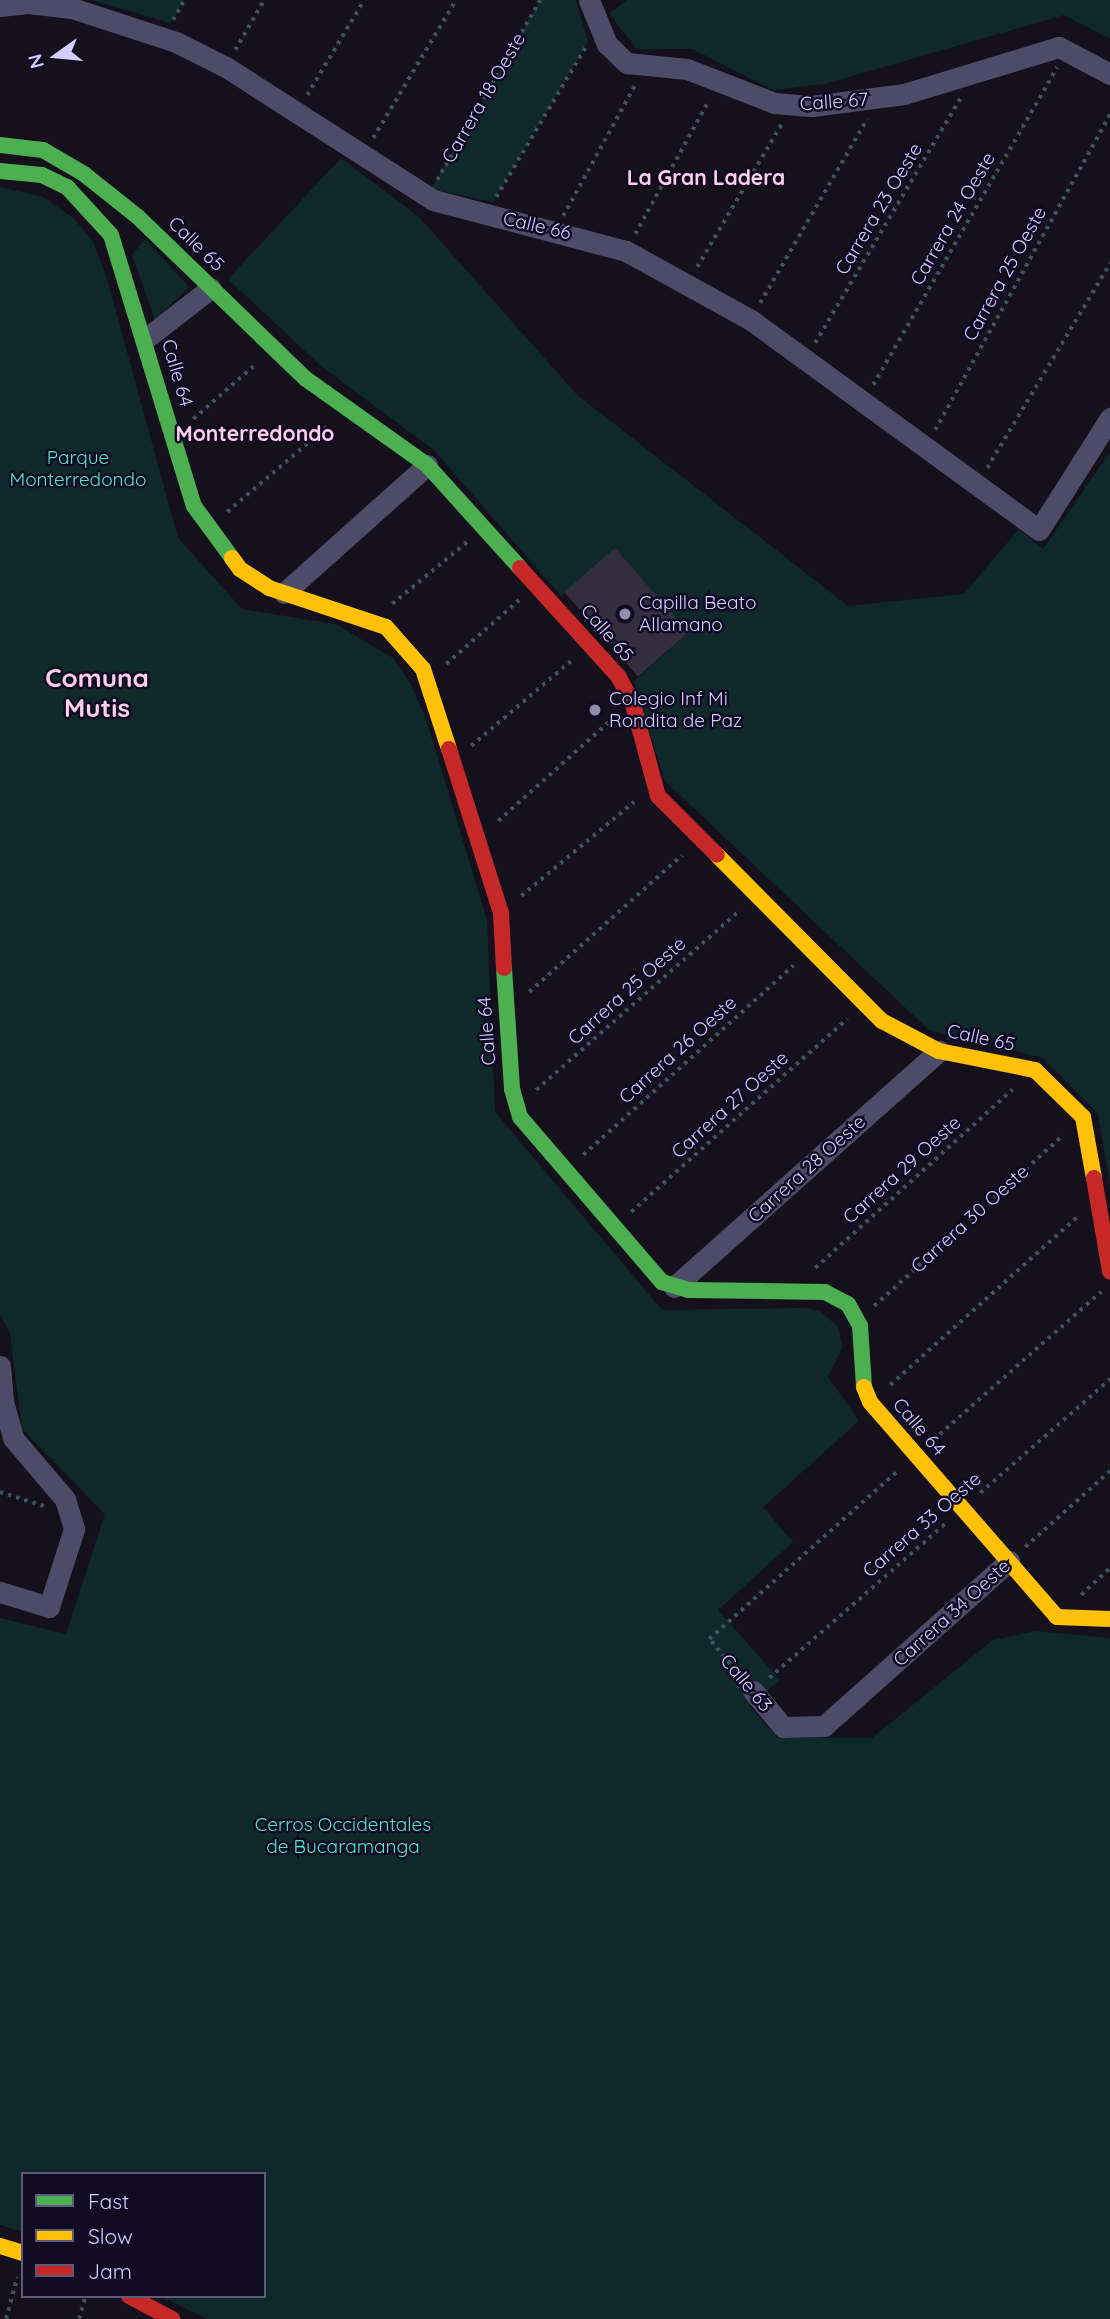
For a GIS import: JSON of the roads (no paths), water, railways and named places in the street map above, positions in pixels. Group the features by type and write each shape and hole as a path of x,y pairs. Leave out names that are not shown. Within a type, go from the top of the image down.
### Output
{"street":[{"name":"Calle 67","path":"589,0 598,25 614,53 627,63 676,66 757,99 793,105 879,99 1050,49 1068,49 1110,74"},
{"name":"Calle 66","path":"0,6 46,4 99,16 176,42 226,67 427,197 626,251 751,320 1040,530 1110,418"},
{"name":"Calle 65","path":"0,145 26,146 63,160 138,218 273,349 348,409 427,465 618,676 632,701 653,787 699,839 864,1004 893,1030 939,1051 1035,1070 1083,1117 1110,1272"},
{"path":"0,171 41,175 67,187 103,224 116,245 132,234 138,218"},
{"name":"Calle 64","path":"116,245 194,506 207,529 251,579 284,593 372,621 394,634 429,680 501,913 516,1108 565,1171 653,1273 674,1287 837,1296 858,1321 861,1377 870,1402 1057,1617 1110,1619"},
{"path":"145,339 211,288"},
{"path":"284,593 427,465"},
{"name":"Carrera 28 Oeste","path":"674,1287 939,1051"},
{"path":"0,1366 3,1402 13,1438 65,1499 73,1515 74,1529 49,1607 0,1592"},
{"name":"Carrera 34 Oeste","path":"783,1727 824,1726 1009,1561"},
{"name":"Calle 63","path":"753,1691 783,1727"},
{"path":"0,2246 21,2260"},
{"path":"132,2298 166,2318"}],"place":[{"name":"Capilla Beato Allamano","path":"625,614"},
{"name":"Colegio Inf Mi Rondita de Paz","path":"595,710"}],"district":[{"name":"La Gran Ladera","path":"706,177"},
{"name":"Monterredondo","path":"255,433"},
{"name":"Comuna Mutis","path":"97,693"}],"park label":[{"name":"Parque Monterredondo","path":"78,469"},
{"name":"Cerros Occidentales de Bucaramanga","path":"343,1836"}]}
